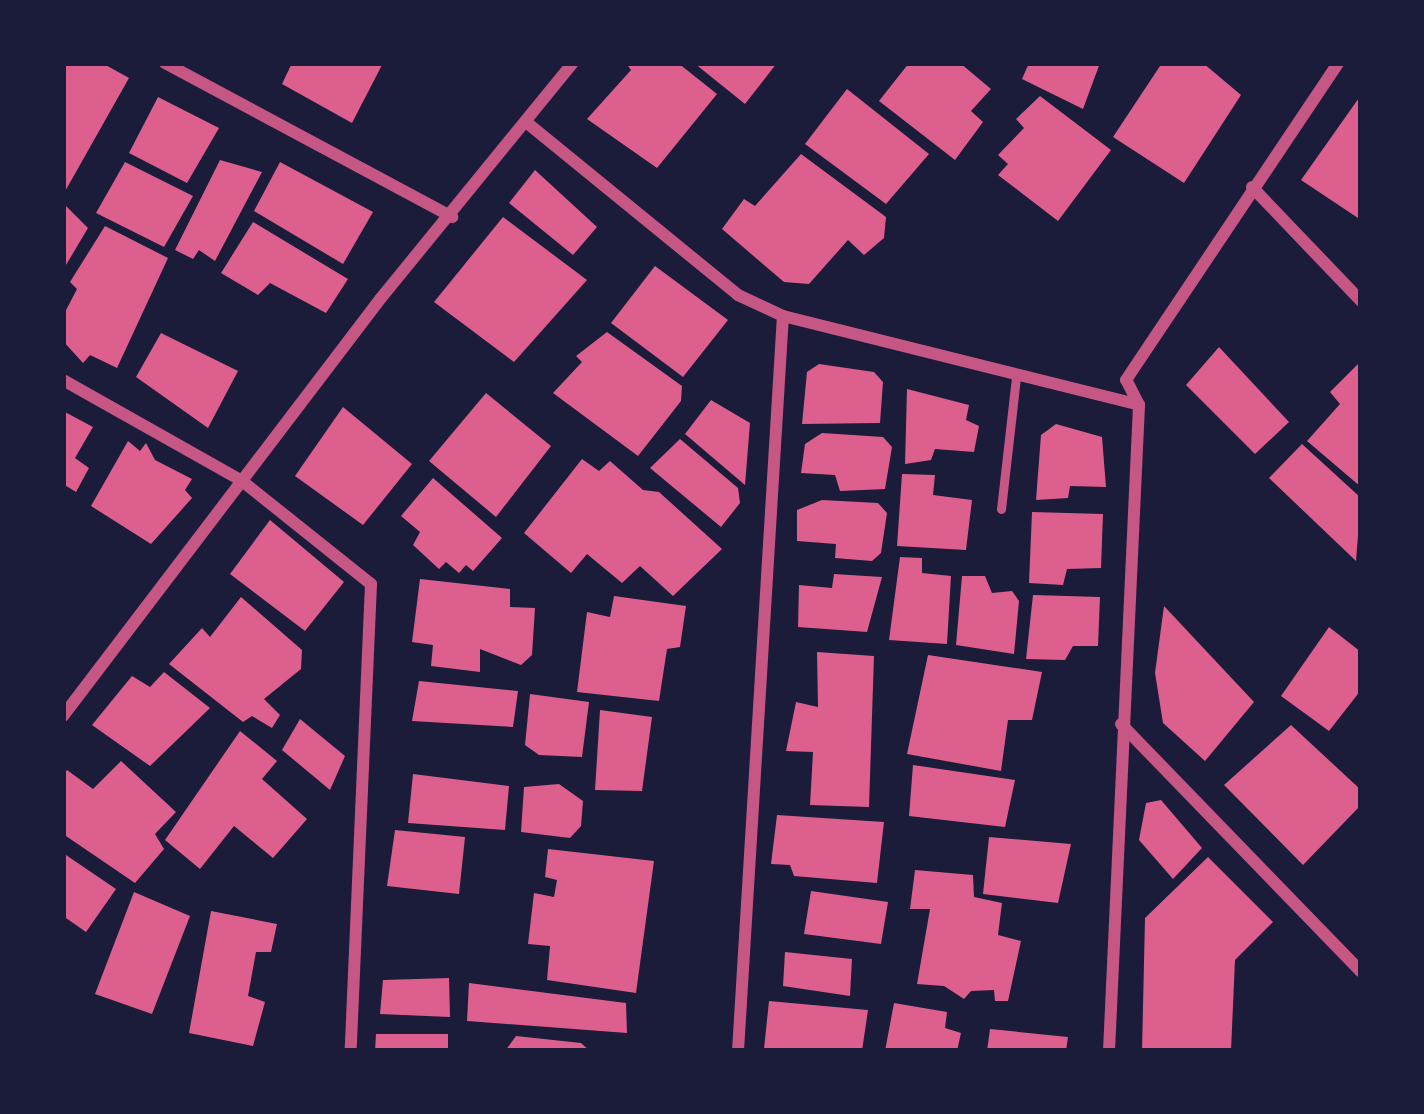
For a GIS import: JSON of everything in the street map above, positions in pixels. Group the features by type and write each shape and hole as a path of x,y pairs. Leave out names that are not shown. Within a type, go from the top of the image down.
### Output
{"street":[{"path":"165,63 452,217"},
{"path":"63,716 573,63"},
{"path":"1108,1051 1138,405 1126,380 1338,63"},
{"path":"526,122 738,296 783,316 1138,405"},
{"path":"1252,188 1361,301"},
{"path":"738,1051 783,316"},
{"path":"63,380 242,481 371,584 351,1051"},
{"path":"1121,724 1361,972"}],"lane":[{"path":"1001,509 1016,378"}],"building":[{"path":"63,63 102,63 129,78 63,195"},
{"path":"292,63 383,63 352,123 282,84"},
{"path":"626,63 678,63 717,94 657,168 587,119 631,70"},
{"path":"694,63 777,63 745,104"},
{"path":"909,63 960,63 991,89 971,111 983,122 955,160 879,101"},
{"path":"1029,63 1100,63 1083,109 1022,79"},
{"path":"1162,63 1203,63 1241,95 1184,183 1113,137"},
{"path":"847,89 929,154 886,204 805,144"},
{"path":"1361,95 1361,220 1301,180"},
{"path":"1040,96 1111,150 1058,221 998,175 1008,164 998,155 1024,128 1016,119"},
{"path":"158,97 219,128 187,183 129,153"},
{"path":"801,154 886,217 884,238 864,255 848,240 809,284 784,282 722,229 744,199 755,206"},
{"path":"220,160 262,172 215,261 199,250 193,259 175,250"},
{"path":"125,162 193,196 164,247 96,213"},
{"path":"280,162 373,212 343,264 254,211"},
{"path":"535,170 597,227 573,255 509,203"},
{"path":"63,203 88,228 66,265 63,263"},
{"path":"503,217 587,280 514,362 434,302"},
{"path":"253,222 348,279 326,313 270,283 258,295 221,273"},
{"path":"105,226 168,258 117,368 90,355 83,363 63,341 63,316 77,289 70,282"},
{"path":"655,266 728,320 683,377 611,323"},
{"path":"607,332 682,386 681,401 638,456 553,393 582,362 576,356"},
{"path":"161,333 238,371 208,428 136,377"},
{"path":"1219,347 1289,422 1255,454 1186,385"},
{"path":"1361,361 1361,487 1307,441 1340,404 1330,392"},
{"path":"819,364 874,372 883,382 880,423 802,424 807,372"},
{"path":"907,389 969,405 966,420 979,426 974,452 935,449 931,460 905,464"},
{"path":"486,393 551,446 496,517 429,461"},
{"path":"711,400 750,423 745,485 685,434"},
{"path":"343,407 412,464 363,525 295,476"},
{"path":"63,411 93,427 75,458 89,468 76,492 63,484"},
{"path":"1056,424 1102,437 1106,487 1070,486 1068,498 1036,500 1041,435"},
{"path":"822,433 883,437 892,447 885,489 840,491 835,475 801,473 805,444"},
{"path":"680,439 738,488 740,503 721,527 650,468"},
{"path":"128,441 140,451 146,443 155,460 192,479 185,490 192,498 151,544 91,506"},
{"path":"1302,444 1361,498 1356,561 1269,478"},
{"path":"582,459 599,471 610,461 643,490 659,492 722,549 673,596 640,566 622,583 587,554 571,573 524,533"},
{"path":"902,474 935,475 933,495 972,500 966,550 897,546"},
{"path":"433,478 502,538 473,571 466,565 459,573 446,562 439,569 413,545 420,532 401,516"},
{"path":"822,500 878,503 887,513 881,553 872,561 835,558 836,544 797,541 797,510"},
{"path":"1032,512 1103,514 1101,568 1067,569 1063,585 1029,583"},
{"path":"270,520 344,582 305,631 230,574"},
{"path":"900,557 922,558 922,573 951,576 947,644 889,640"},
{"path":"834,574 882,577 867,632 798,627 799,585 832,588"},
{"path":"962,576 985,576 992,593 1012,591 1019,601 1014,654 956,645"},
{"path":"420,579 510,589 510,607 535,608 532,655 521,665 480,649 480,672 431,666 433,645 412,642"},
{"path":"1033,595 1100,597 1098,646 1073,646 1065,660 1026,659"},
{"path":"614,596 686,606 680,647 667,649 659,701 577,692 587,612 610,617"},
{"path":"241,597 302,650 301,669 264,699 280,715 272,728 252,716 243,722 169,664 202,628 210,637"},
{"path":"1164,606 1254,702 1205,761 1163,723 1155,673"},
{"path":"1329,627 1361,652 1361,690 1329,731 1281,696"},
{"path":"817,652 874,656 869,807 810,805 813,752 786,751 796,702 818,707"},
{"path":"928,655 1042,672 1032,720 1008,720 1001,771 907,754"},
{"path":"164,672 210,708 150,766 92,725 132,676 150,687"},
{"path":"419,681 518,691 513,727 412,721"},
{"path":"530,694 589,702 582,757 539,755 525,745"},
{"path":"600,710 652,717 642,791 595,790"},
{"path":"300,719 345,756 330,790 282,750"},
{"path":"1291,725 1361,790 1361,805 1303,865 1224,785"},
{"path":"240,731 277,761 262,779 307,819 273,858 234,826 200,869 165,840"},
{"path":"121,761 176,812 155,834 164,849 135,883 63,834 63,775 67,770 93,789"},
{"path":"913,765 1015,780 1005,827 909,816"},
{"path":"413,774 509,786 505,830 408,823"},
{"path":"559,784 583,801 581,826 570,838 521,832 524,787"},
{"path":"1161,800 1202,848 1173,879 1139,840 1146,803"},
{"path":"777,815 884,822 877,883 794,876 790,865 771,864"},
{"path":"395,830 465,837 459,894 387,886"},
{"path":"989,837 1071,844 1058,903 983,894"},
{"path":"548,849 654,861 636,993 547,980 550,946 528,944 534,893 554,897 557,880 545,877"},
{"path":"63,853 116,889 86,932 63,916"},
{"path":"1208,857 1273,922 1235,960 1231,1051 1142,1051 1145,918"},
{"path":"915,870 973,875 974,897 1002,903 998,935 1021,941 1008,1001 995,1001 994,990 971,991 964,999 944,986 917,984 930,909 910,909"},
{"path":"811,891 888,902 881,944 804,934"},
{"path":"134,892 190,916 152,1014 95,994"},
{"path":"211,911 277,924 271,952 256,952 248,996 265,1002 253,1046 189,1033"},
{"path":"785,952 852,959 850,996 783,986"},
{"path":"449,978 450,1017 380,1014 383,980"},
{"path":"469,983 626,1003 627,1033 467,1021"},
{"path":"769,1001 868,1010 862,1051 764,1049"},
{"path":"894,1003 947,1012 945,1028 961,1033 957,1051 885,1051"},
{"path":"990,1029 1068,1037 1066,1051 987,1051"},
{"path":"376,1034 448,1034 448,1051 375,1051"},
{"path":"516,1036 581,1043 590,1051 505,1051"}]}
